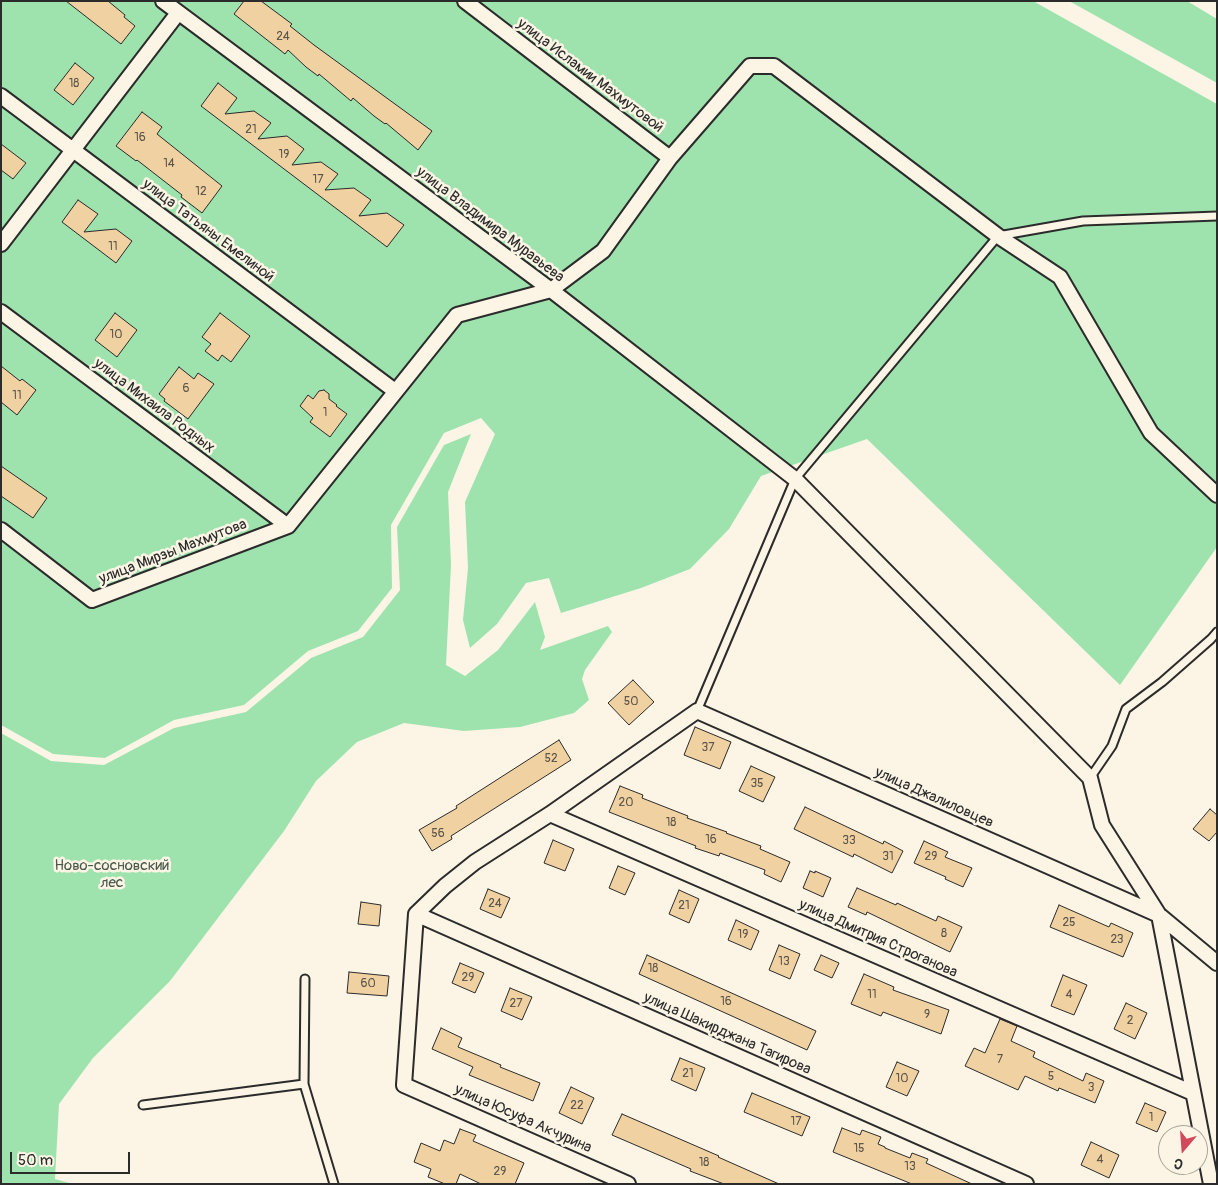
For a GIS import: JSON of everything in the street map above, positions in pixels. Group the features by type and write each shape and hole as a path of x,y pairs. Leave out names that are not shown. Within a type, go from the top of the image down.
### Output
{"street":[{"name":"улица Владимира Муравьева","path":"163,1 551,290 795,479 1090,778"},
{"name":"улица Исламии Махмутовой","path":"465,1 670,158"},
{"path":"1,244 178,13"},
{"path":"288,526 457,315 551,290 603,251 670,158 750,66 774,66 998,236 1060,277 1151,433 1217,494"},
{"name":"улица Татьяны Емелиной","path":"1,96 395,391"},
{"name":"улица Михаила Родных","path":"1,312 288,526"},
{"name":"улица Мирзы Махмутова","path":"1,530 92,600 288,526"},
{"path":"416,914 445,886 475,862 550,814 697,711"},
{"name":"улица Джалиловцев","path":"697,711 1159,915"},
{"path":"1090,778 1102,824 1159,915 1217,963"},
{"name":"улица Дмитрия Строганова","path":"550,814 1193,1094"},
{"name":"улица Юсуфа Акчурина","path":"416,914 404,1085 628,1184"},
{"name":"улица Шакирджана Тагирова","path":"416,914 1026,1184"},
{"path":"1159,915 1211,1184"}],"lane":[{"path":"697,711 795,479 998,236 1084,221 1217,216"},
{"path":"1090,778 1112,746 1126,709 1162,682 1217,632"},
{"path":"305,979 304,1084 334,1184"},
{"path":"142,1105 304,1084"}],"green space":[{"path":"1,1 1033,1 1217,104 1217,547 1120,685 867,439 761,476 729,529 690,569 641,588 561,613 549,578 526,583 497,624 470,648 463,620 468,568 465,502 495,434 481,418 444,433 391,525 392,588 358,631 308,651 244,705 174,720 105,758 53,754 1,725"},
{"path":"1069,1 1187,1 1217,19 1217,83"},
{"name":"Ново-сосновский лес","path":"471,434 448,492 451,565 446,665 465,676 498,650 535,602 545,637 540,650 608,626 612,632 585,670 582,679 589,700 574,713 520,727 464,731 404,723 357,742 316,781 284,831 170,981 93,1058 59,1104 55,1179 73,1184 1,1184 1,733 51,761 104,765 174,728 246,712 311,658 363,637 400,590 397,527 444,445"}],"building":[{"path":"66,1 108,1 135,26 121,44"},
{"path":"244,1 261,1 292,24 290,26 314,45 432,131 418,150 353,98 351,101 319,74 318,76 306,67 288,50 285,54 234,14"},
{"path":"75,63 94,78 73,105 54,90"},
{"path":"218,83 237,98 225,114 254,111 271,123 258,139 287,136 304,149 292,165 321,162 338,174 325,190 354,188 371,200 359,216 387,213 404,225 387,247 201,106"},
{"path":"142,112 162,127 157,134 222,186 202,213 181,197 182,195 116,146"},
{"path":"1,144 26,163 13,179 1,170"},
{"path":"78,200 98,214 84,232 116,229 132,241 116,263 62,222"},
{"path":"115,313 137,330 117,357 95,340"},
{"path":"220,313 250,336 231,362 222,355 218,361 205,351 211,344 202,337"},
{"path":"1,366 20,381 22,379 36,390 17,415 1,402"},
{"path":"179,367 194,379 198,373 214,384 188,419 164,401 165,399 159,394"},
{"path":"324,390 329,394 329,399 347,414 330,437 310,422 313,418 300,406 308,395 313,399 319,391"},
{"path":"1,466 47,498 33,518 1,496"},
{"path":"633,680 654,702 629,725 608,703"},
{"path":"695,727 731,742 720,769 684,755"},
{"path":"559,740 571,760 451,836 452,839 432,851 419,830 457,808 456,806"},
{"path":"751,766 775,777 763,802 739,791"},
{"path":"620,786 643,795 642,798 688,816 687,818 761,846 760,849 790,862 781,882 764,874 765,870 720,853 719,856 695,848 696,846 609,812"},
{"path":"805,807 883,844 884,841 903,851 892,873 854,854 853,857 794,829"},
{"path":"1210,809 1217,815 1217,832 1209,841 1193,829"},
{"path":"553,840 574,849 565,871 544,863"},
{"path":"924,841 948,852 945,857 972,868 963,887 945,879 946,877 914,863"},
{"path":"618,866 635,873 625,895 609,888"},
{"path":"810,871 815,873 815,871 831,878 823,897 803,888"},
{"path":"857,888 896,905 897,903 936,921 938,916 962,927 950,952 867,912 866,915 848,907"},
{"path":"488,889 510,898 501,918 480,909"},
{"path":"679,890 699,899 689,923 669,914"},
{"path":"361,902 381,905 379,926 358,924"},
{"path":"1059,905 1109,927 1111,923 1133,933 1123,957 1050,927"},
{"path":"736,920 759,931 751,950 728,940"},
{"path":"779,945 800,954 790,979 769,970"},
{"path":"647,955 816,1031 807,1050 639,974"},
{"path":"821,955 839,963 832,978 814,970"},
{"path":"460,963 484,973 475,993 452,983"},
{"path":"349,972 389,976 387,996 347,993"},
{"path":"864,974 894,987 893,990 949,1010 941,1034 883,1012 881,1016 851,1004"},
{"path":"1063,975 1087,985 1074,1015 1051,1006"},
{"path":"510,988 532,997 522,1020 501,1011"},
{"path":"1126,1003 1147,1013 1135,1039 1114,1029"},
{"path":"1000,1019 1017,1026 1011,1041 1035,1052 1033,1057 1083,1081 1086,1073 1104,1081 1095,1103 1059,1088 1058,1091 1025,1076 1018,1090 965,1066 974,1048 985,1053"},
{"path":"441,1028 462,1038 458,1047 540,1083 533,1101 469,1075 473,1067 432,1049"},
{"path":"680,1058 705,1068 696,1091 671,1080"},
{"path":"897,1062 919,1071 907,1096 886,1087"},
{"path":"571,1087 594,1098 582,1124 559,1113"},
{"path":"752,1093 810,1117 802,1136 744,1112"},
{"path":"1145,1103 1166,1112 1160,1125 1158,1125 1157,1132 1136,1123"},
{"path":"622,1114 779,1184 724,1184 690,1171 691,1169 612,1135"},
{"path":"842,1128 860,1135 862,1130 881,1137 878,1144 885,1148 910,1158 912,1153 928,1159 926,1163 972,1184 912,1184 833,1152"},
{"path":"460,1129 476,1135 473,1141 524,1163 515,1184 481,1184 460,1174 456,1184 445,1184 428,1177 431,1169 414,1162 421,1143 440,1151 444,1140 454,1144"},
{"path":"1091,1142 1119,1155 1109,1178 1081,1165"}]}
